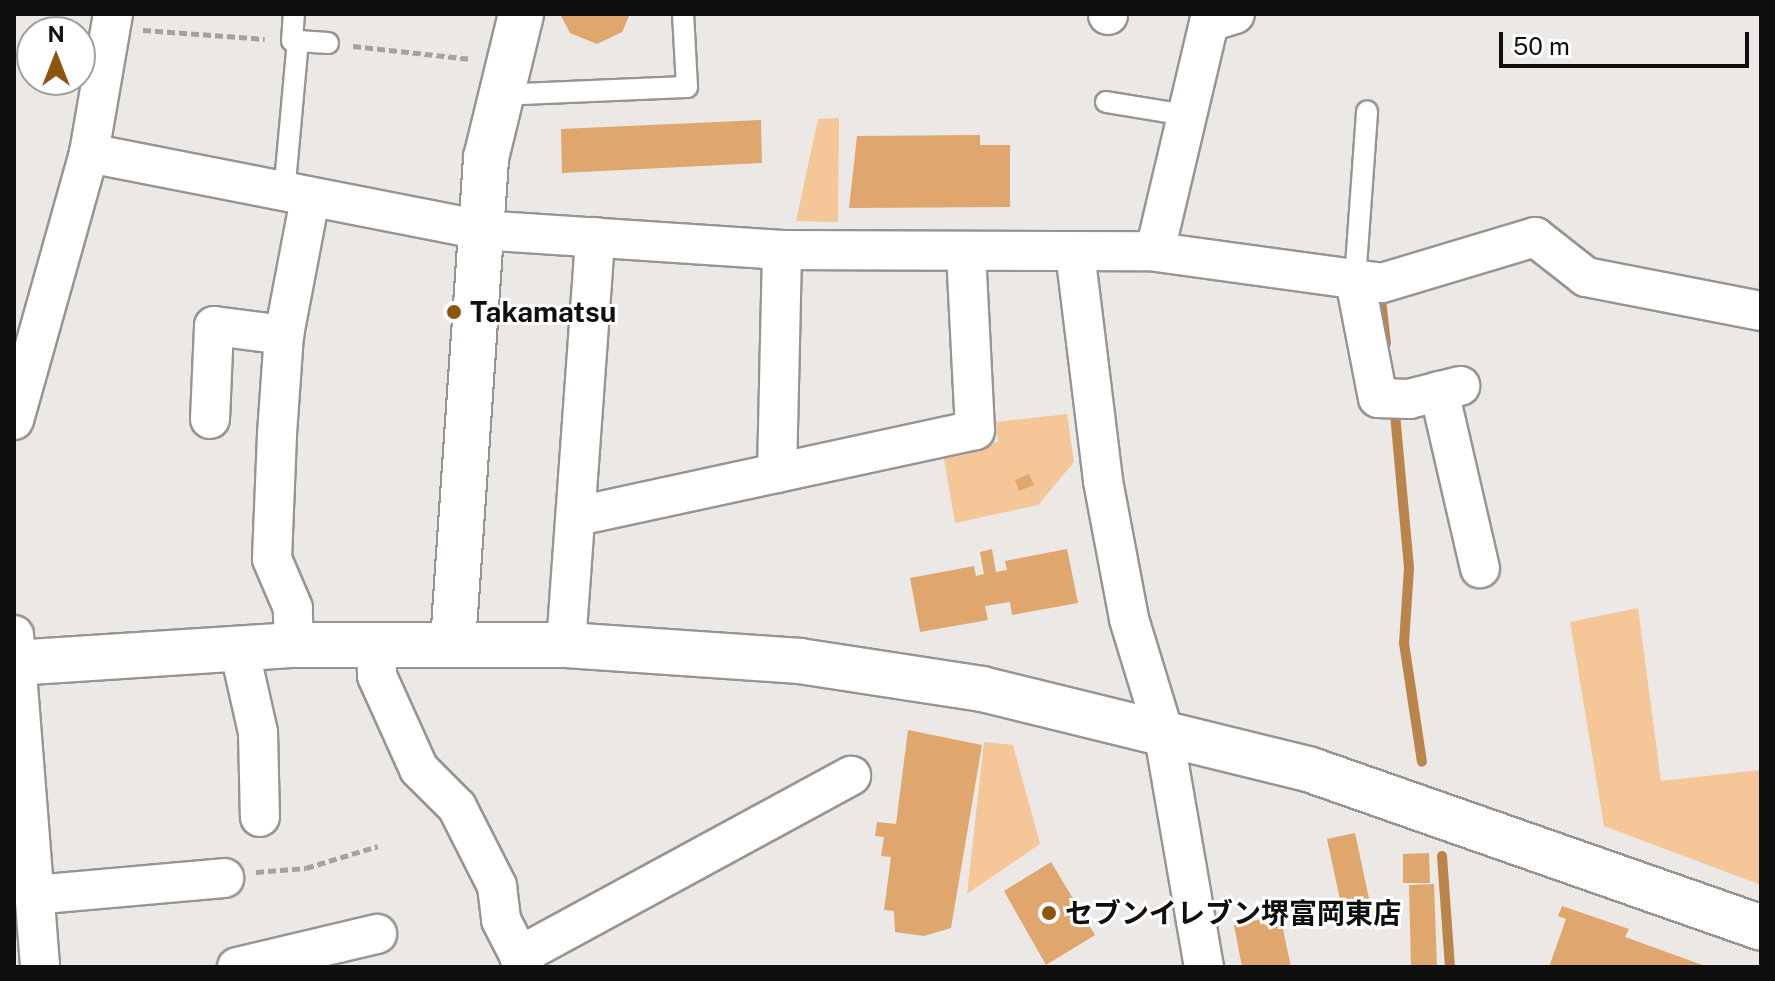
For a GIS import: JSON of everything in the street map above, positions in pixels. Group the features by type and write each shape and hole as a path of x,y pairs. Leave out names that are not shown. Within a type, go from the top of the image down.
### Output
{"street":[{"path":"453,643 480,230 501,79 521,14"},
{"path":"1155,251 1209,22 1235,14"},
{"path":"14,420 28,314 89,153 112,21"},
{"path":"89,153 480,230 782,250 966,254 1155,251 1382,283 1535,237 1586,277 1761,311"},
{"path":"294,645 293,608 272,559 284,335 297,196"},
{"path":"566,645 578,516 595,237"},
{"path":"777,473 782,250"},
{"path":"1075,252 1103,481 1129,619 1163,730 1204,967"},
{"path":"578,516 975,430 966,254"},
{"path":"1355,280 1378,398 1449,389 1480,568"},
{"path":"210,419 214,326 284,335"},
{"path":"376,644 377,676 419,769 457,807 497,886 501,920 522,961 851,776"},
{"path":"40,967 18,749 14,654 294,645 566,645 800,661 982,689 1163,730 1308,769 1761,928"},
{"path":"239,648 258,732 260,817"},
{"path":"34,895 224,878"},
{"path":"237,967 298,960 377,934"}],"lane":[{"path":"292,41 294,14"},
{"path":"501,79 687,87 683,14"},
{"path":"297,196 298,41 328,43"},
{"path":"1106,102 1185,115"},
{"path":"1355,280 1367,111"}],"path":[{"path":"112,21 292,41"},
{"path":"328,43 501,79"},
{"path":"224,878 306,868 378,846"}],"shaded area":[{"path":"839,118 838,222 796,221 818,119"},
{"path":"1067,414 1074,462 1038,505 955,523 943,453 998,442 996,422"},
{"path":"1638,608 1661,781 1760,770 1761,885 1604,826 1570,622"},
{"path":"984,742 1013,745 1040,844 967,894"}],"building":[{"path":"560,14 630,14 622,32 597,44 570,33"},
{"path":"761,120 762,163 562,173 561,129"},
{"path":"980,135 980,145 1010,145 1010,207 849,208 857,136"},
{"path":"1029,474 1034,485 1019,491 1015,480"},
{"path":"992,549 996,572 1007,570 1005,561 1067,549 1078,603 1012,615 1010,602 985,606 988,620 920,632 910,578 974,566 976,576 984,574 980,552"},
{"path":"908,730 982,745 951,928 924,936 895,932 894,911 884,910 891,857 881,856 884,837 875,836 877,822 896,824"},
{"path":"1355,833 1373,917 1345,923 1327,839"},
{"path":"1429,853 1430,883 1403,883 1403,854"},
{"name":"セブンイレブン堺富岡東店","path":"1051,862 1095,935 1046,965 1004,891"},
{"path":"1434,884 1437,967 1411,967 1409,885"},
{"path":"1562,906 1629,929 1625,937 1708,967 1549,967 1566,919 1558,916"},
{"path":"1280,915 1291,967 1242,967 1234,925"}],"waterway":[{"path":"1381,299 1386,344"},
{"path":"1395,414 1409,568 1404,643 1422,762"},
{"path":"1442,856 1450,967"}],"place":[{"name":"Takamatsu","path":"454,312"},
{"name":"セブンイレブン堺富岡東店","path":"1049,913"}]}
